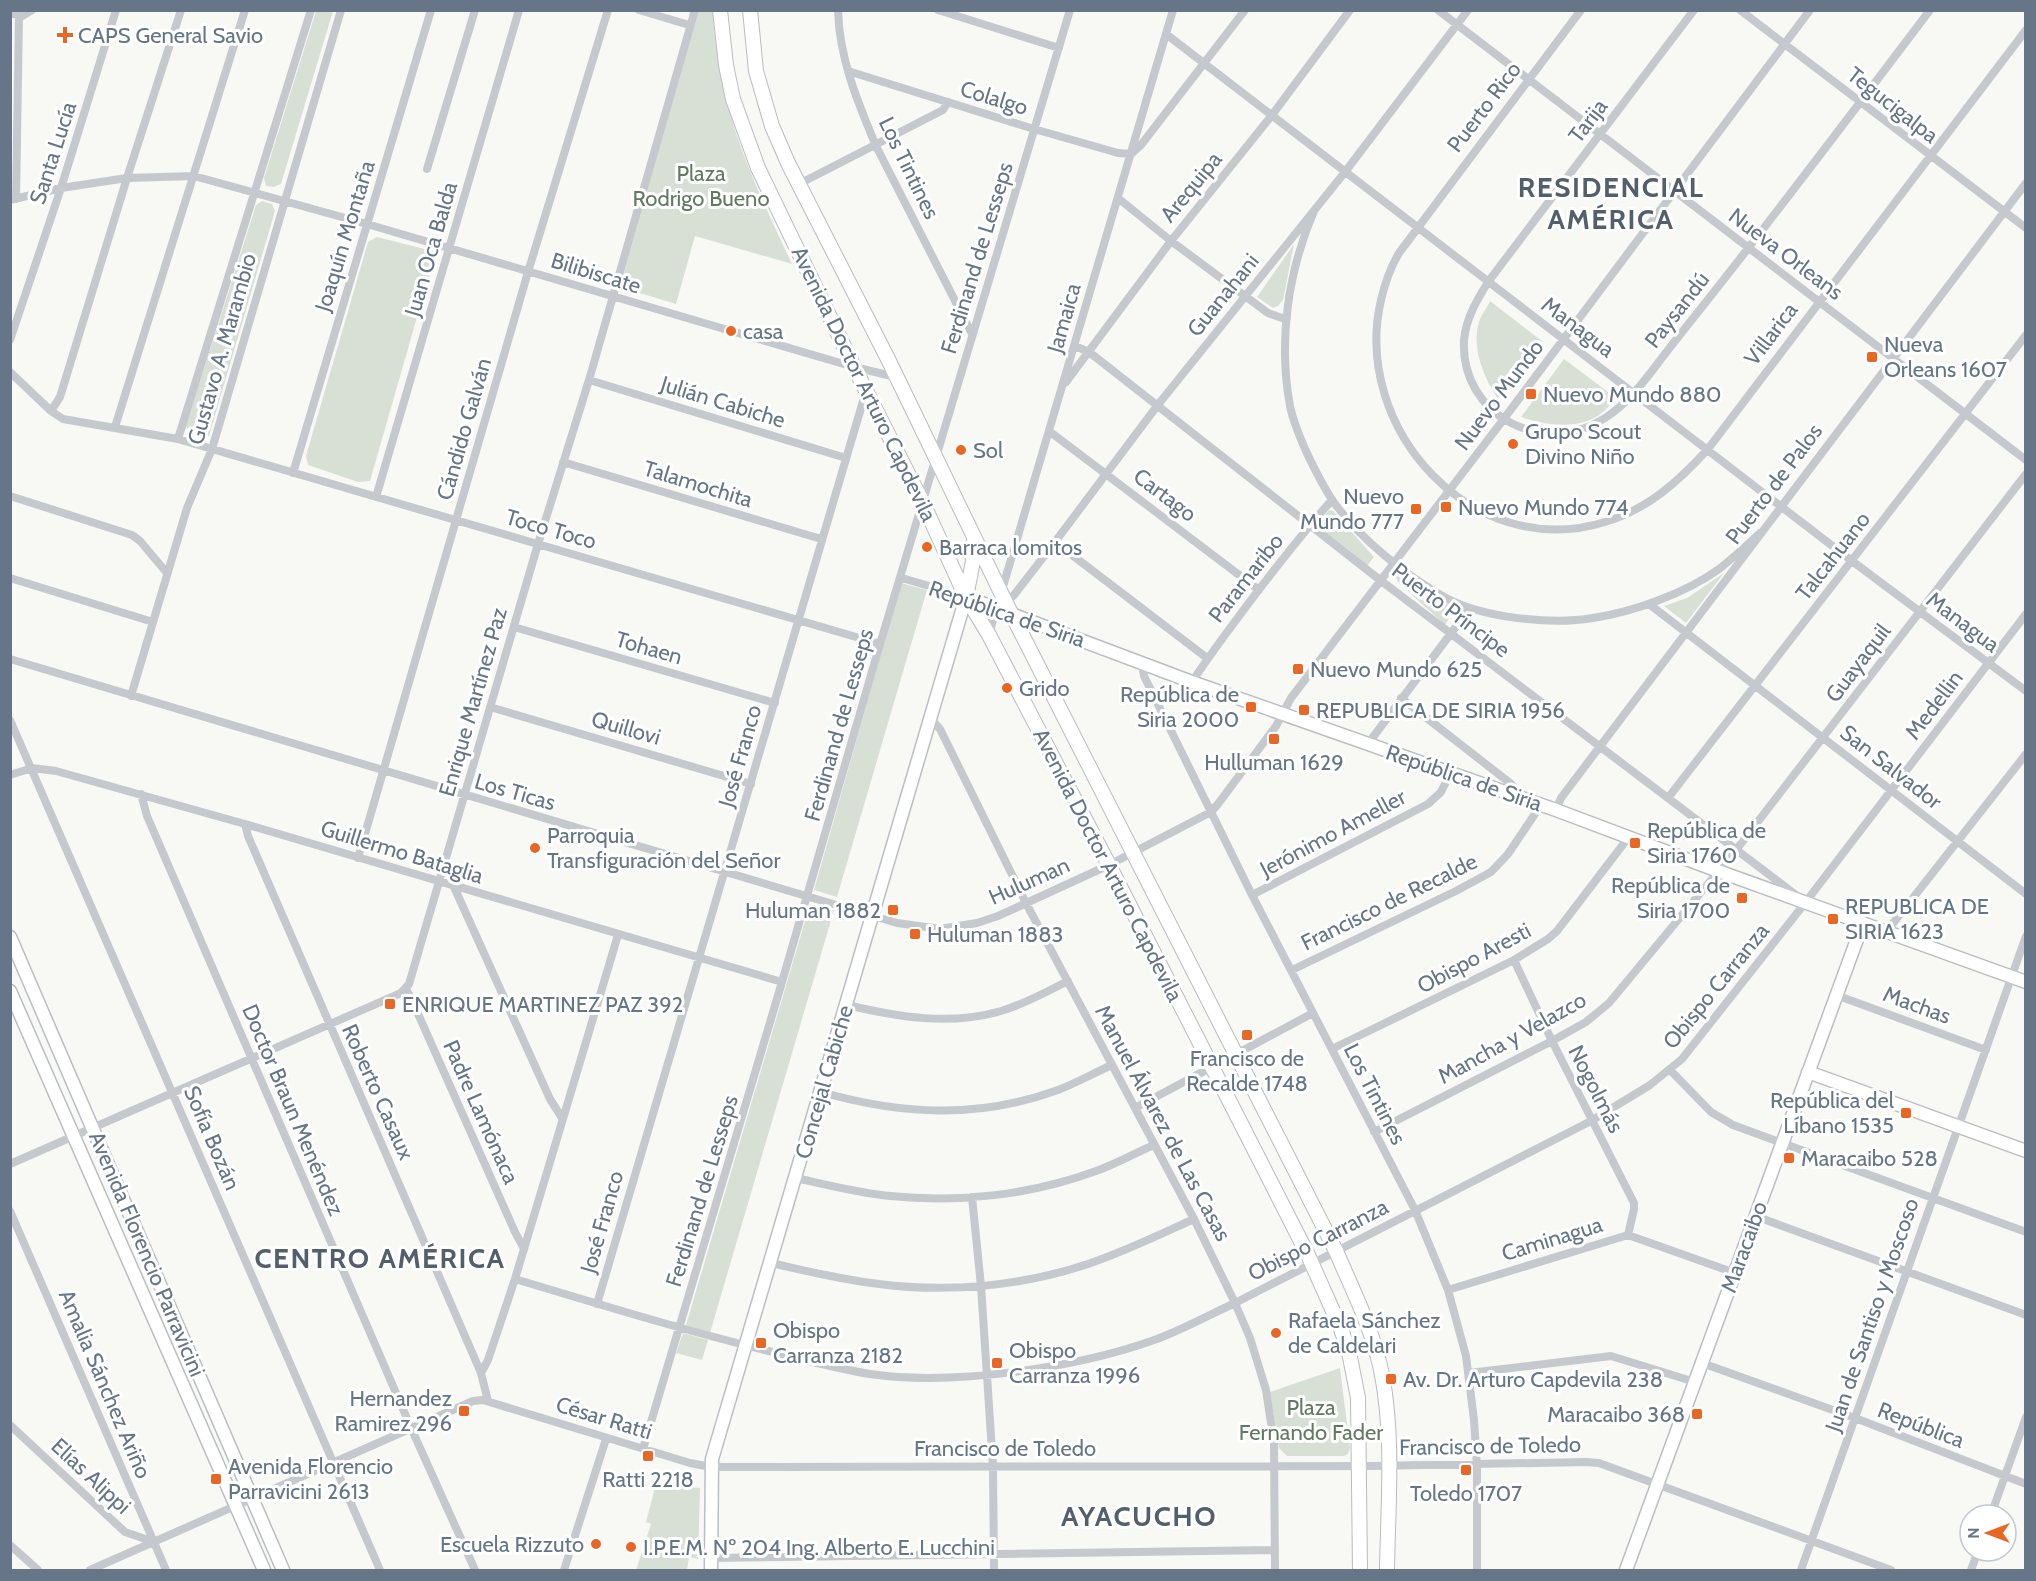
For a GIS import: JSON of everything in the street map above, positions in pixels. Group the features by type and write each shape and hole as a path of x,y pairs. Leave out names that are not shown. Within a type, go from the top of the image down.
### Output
{"main road":[{"name":"Avenida Doctor Arturo Capdevila","path":"720,10 726,65 734,99 758,168 854,367 923,503 966,597 989,635 1109,865 1312,1263 1341,1329 1349,1352 1358,1398 1360,1570"},
{"name":"Avenida Doctor Arturo Capdevila","path":"750,10 756,71 764,101 772,126 799,184 897,377 974,536 1004,604 1336,1251 1372,1339 1382,1372 1386,1396 1387,1570"},
{"path":"966,597 973,561 974,536"},
{"name":"República de Siria","path":"966,597 1004,604 1192,682 1524,798 2025,982"},
{"name":"Concejal Cabiche","path":"711,1564 711,1467 966,597"},
{"name":"Maracaibo","path":"1626,1570 1863,923"},
{"name":"Avenida Florencio Parravicini","path":"10,937 283,1570"},
{"name":"Avenida Florencio Parravicini","path":"10,991 264,1570"},
{"path":"1808,1072 2025,1151"}],"street":[{"path":"13,199 15,14 27,14 32,10"},
{"name":"Santa Lucía","path":"10,340 61,188 116,10"},
{"path":"10,372 51,411 60,397 181,10"},
{"path":"115,427 245,10"},
{"path":"178,439 311,10"},
{"name":"Gustavo A. Marambio","path":"131,696 190,499 212,449 341,10"},
{"name":"Joaquín Montaña","path":"293,472 431,10"},
{"path":"428,168 475,10"},
{"name":"Juan Oca Balda","path":"376,497 519,10"},
{"name":"Cándido Galván","path":"358,858 528,272 608,10"},
{"path":"639,10 689,26"},
{"name":"Enrique Martínez Paz","path":"406,989 589,380 694,10"},
{"name":"Los Tintines","path":"838,10 840,39 848,71 876,146 972,334"},
{"path":"938,10 1059,48"},
{"name":"Ferdinand de Lesseps","path":"644,1449 880,644 902,578 972,334 1070,10"},
{"name":"Jamaica","path":"989,635 1004,604 1049,431 1173,10"},
{"path":"1131,154 1141,145 1245,10"},
{"name":"Arequipa","path":"1062,387 1171,241 1272,115 1350,10"},
{"name":"Nueva Orleans","path":"1438,10 2025,460"},
{"name":"Guanahani","path":"1004,604 1014,595 1055,542 1157,406 1345,172 1468,10"},
{"name":"Puerto Rico","path":"1418,226 1581,10"},
{"name":"Tarija","path":"1488,282 1694,10"},
{"name":"Tegucigalpa","path":"1740,10 2025,228"},
{"name":"Nuevo Mundo","path":"1281,714 1810,10"},
{"name":"Paysandú","path":"1488,282 1474,306 1464,342 1472,380 1481,399 1503,420 1542,432 1569,431 1604,419 1635,393 1749,248 1930,10"},
{"name":"Villarica","path":"1418,226 1392,264 1379,310 1376,337 1378,368 1390,413 1403,438 1420,462 1449,490 1484,512 1515,523 1550,528 1585,527 1622,516 1655,499 1683,476 1708,449 2025,30"},
{"name":"Managua","path":"1166,34 1852,561 2025,691"},
{"name":"Colalgo","path":"848,71 1034,129 1118,153 1131,154"},
{"path":"799,184 943,110 948,102"},
{"name":"Bilibiscate","path":"13,199 61,188 127,178 194,176 450,248 854,367 897,377"},
{"name":"Puerto de Palos","path":"1556,810 1561,798 2025,183"},
{"path":"1118,198 1245,296 1274,317 1285,319"},
{"path":"1314,211 1298,254 1285,319 1290,409 1299,436 1332,500 1349,521 1394,562 1447,598 1470,608 1524,618 1558,620 1592,618 1648,604 1701,580 1719,569 1761,533"},
{"name":"Talcahuano","path":"1668,798 2025,335"},
{"name":"Puerto Príncipe","path":"1075,346 1089,352 1380,580 1806,903"},
{"name":"Julián Cabiche","path":"589,380 846,458"},
{"name":"José Franco","path":"597,1304 866,391"},
{"name":"Toco Toco","path":"51,411 71,421 178,439 880,644"},
{"name":"Cartago","path":"1049,431 1259,590"},
{"name":"Talamochita","path":"563,462 822,539"},
{"name":"Guayaquil","path":"1718,871 1824,738 2025,474"},
{"path":"10,496 132,535 140,541 167,573"},
{"name":"Paramaribo","path":"1192,682 1207,658 1259,590 1332,500"},
{"path":"1055,542 1207,658"},
{"path":"10,578 153,622"},
{"name":"República de Siria","path":"902,578 966,597"},
{"name":"San Salvador","path":"1648,604 2025,894"},
{"path":"1367,745 1470,608"},
{"name":"Medellin","path":"1806,903 2025,614"},
{"name":"Tohaen","path":"514,627 775,703"},
{"name":"Los Ticas","path":"10,660 873,916"},
{"name":"Los Tintines","path":"1142,663 1144,676 1252,895 1415,1210 1448,1290 1457,1317 1469,1373 1477,1465 1477,1570"},
{"path":"1401,698 1510,783 1524,798"},
{"name":"Quillovi","path":"490,708 752,784"},
{"name":"Huluman","path":"873,916 905,925 940,929 977,923 1109,865 1211,812 1263,743 1281,714"},
{"name":"Manuel Álvarez de Las Casas","path":"931,719 940,729 1026,903 1194,1219 1250,1338 1266,1390 1274,1443 1275,1570"},
{"name":"Sofía Bozán","path":"10,720 380,1570"},
{"path":"1887,932 2025,754"},
{"name":"Guillermo Bataglia","path":"10,775 32,768 56,771 245,824 782,982"},
{"name":"Jerónimo Ameller","path":"1252,895 1428,804 1441,792 1450,774"},
{"name":"Doctor Braun Menéndez","path":"141,794 147,816 251,1058 475,1570"},
{"name":"Francisco de Recalde","path":"1292,970 1491,872 1508,854 1541,805"},
{"name":"Roberto Casaux","path":"245,824 248,836 481,1373 488,1401"},
{"name":"Obispo Aresti","path":"1332,1049 1514,960 1548,939 1557,931 1628,838"},
{"name":"Mancha y Velazco","path":"1374,1132 1586,1022 1610,1003 1718,871"},
{"path":"454,887 550,1099 562,1118"},
{"name":"Obispo Carranza","path":"515,1279 746,1346 872,1374 987,1375 1034,1369 1120,1351 1158,1339 1235,1303 1592,1121 1644,1089 1670,1070 1697,1041 1806,903"},
{"path":"481,1373 488,1360 515,1279 618,935"},
{"name":"Juan de Santiso y Moscoso","path":"1801,1570 2025,936"},
{"name":"Nogolmás","path":"1514,960 1634,1203 1628,1235"},
{"path":"847,1005 878,1013 927,1020 976,1017 1016,1006 1068,981"},
{"path":"10,1164 406,989"},
{"name":"Padre Lamónaca","path":"406,989 524,1249"},
{"name":"Machas","path":"1836,995 1986,1050"},
{"path":"1135,1108 1314,1013"},
{"path":"821,1092 896,1109 924,1111 971,1109 1040,1096 1112,1065"},
{"path":"1670,1070 1711,1112 1734,1125 2025,1232"},
{"path":"796,1178 857,1192 889,1196 944,1199 972,1197 1029,1190 1063,1182 1097,1171 1154,1144"},
{"path":"972,1197 981,1286 993,1466 994,1570"},
{"name":"Amalia Sánchez Ariño","path":"10,1211 166,1570"},
{"path":"1755,1216 2025,1315"},
{"path":"771,1263 882,1285 921,1288 981,1286 1046,1275 1087,1264 1124,1251 1194,1219"},
{"name":"Caminagua","path":"1448,1290 1628,1235 1735,1273"},
{"path":"1469,1373 1611,1356 1695,1383"},
{"name":"República","path":"1702,1363 1855,1418 2025,1484"},
{"path":"90,1570 412,1430 473,1401 488,1401"},
{"name":"César Ratti","path":"488,1401 690,1463 711,1467"},
{"path":"1995,1503 2025,1417"},
{"name":"Elías Alippi","path":"10,1425 125,1532 131,1536 154,1542"},
{"path":"564,1570 606,1438"},
{"name":"Francisco de Toledo","path":"711,1467 1360,1466 1599,1463 1891,1570"},
{"path":"10,1545 38,1570"},
{"path":"711,1564 994,1554 1275,1550"}],"green space":[{"path":"316,11 333,11 281,184 274,187 266,186 264,178"},
{"name":"Plaza Rodrigo Bueno","path":"698,11 713,11 715,36 728,108 746,161 792,264 695,236 676,304 620,287"},
{"path":"262,201 272,204 275,211 209,436 203,439 191,436 186,426 256,205"},
{"path":"377,237 432,251 434,258 370,481 358,482 308,465 306,456 368,242"},
{"path":"1294,244 1283,300 1273,308 1257,297"},
{"path":"1490,301 1542,341 1498,399 1480,362 1477,342 1479,322"},
{"path":"1564,359 1616,398 1599,415 1581,423 1550,424 1521,417"},
{"path":"1329,510 1333,511 1374,557 1367,566 1316,526"},
{"path":"1724,573 1686,623 1664,606 1687,598"},
{"path":"1395,575 1403,576 1455,608 1445,625 1398,582"},
{"path":"901,583 927,590 837,897 814,890"},
{"path":"810,904 834,910 710,1333 686,1325"},
{"path":"683,1333 708,1340 702,1360 676,1353"},
{"name":"Plaza Fernando Fader","path":"1340,1368 1350,1448 1348,1454 1344,1456 1287,1456 1279,1448 1270,1392"},
{"path":"656,1484 700,1488 698,1559 689,1557 687,1570 636,1570 651,1524 646,1522"}],"place":[{"name":"CAPS General Savio","path":"65,35"},
{"name":"casa","path":"731,331"},
{"name":"Nueva Orleans 1607","path":"1872,357"},
{"name":"Nuevo Mundo 880","path":"1531,394"},
{"name":"Grupo Scout Divino Niño","path":"1513,444"},
{"name":"Sol","path":"961,450"},
{"name":"Nuevo Mundo 774","path":"1446,507"},
{"name":"Nuevo Mundo 777","path":"1416,509"},
{"name":"Barraca lomitos","path":"927,547"},
{"name":"Nuevo Mundo 625","path":"1298,669"},
{"name":"Grido","path":"1007,688"},
{"name":"República de Siria 2000","path":"1251,707"},
{"name":"REPUBLICA DE SIRIA 1956","path":"1304,710"},
{"name":"Hulluman 1629","path":"1274,739"},
{"name":"República de Siria 1760","path":"1635,843"},
{"name":"Parroquia Transfiguración del Señor","path":"535,848"},
{"name":"República de Siria 1700","path":"1742,898"},
{"name":"Huluman 1882","path":"893,910"},
{"name":"REPUBLICA DE SIRIA 1623","path":"1833,919"},
{"name":"Huluman 1883","path":"915,934"},
{"name":"ENRIQUE MARTINEZ PAZ 392","path":"390,1004"},
{"name":"Francisco de Recalde 1748","path":"1247,1035"},
{"name":"República del Líbano 1535","path":"1906,1113"},
{"name":"Maracaibo 528","path":"1789,1158"},
{"name":"Rafaela Sánchez de Caldelari","path":"1276,1333"},
{"name":"Obispo Carranza 2182","path":"761,1343"},
{"name":"Obispo Carranza 1996","path":"997,1363"},
{"name":"Av. Dr. Arturo Capdevila 238","path":"1391,1379"},
{"name":"Hernandez Ramirez 296","path":"464,1411"},
{"name":"Maracaibo 368","path":"1697,1414"},
{"name":"Ratti 2218","path":"648,1456"},
{"name":"Toledo 1707","path":"1466,1470"},
{"name":"Avenida Florencio Parravicini 2613","path":"216,1479"},
{"name":"Escuela Rizzuto","path":"596,1544"},
{"name":"I.P.E.M. Nº 204 Ing. Alberto E. Lucchini","path":"631,1547"}],"district":[{"name":"RESIDENCIAL AMÉRICA","path":"1611,203"},
{"name":"CENTRO AMÉRICA","path":"380,1258"},
{"name":"AYACUCHO","path":"1139,1516"}]}
